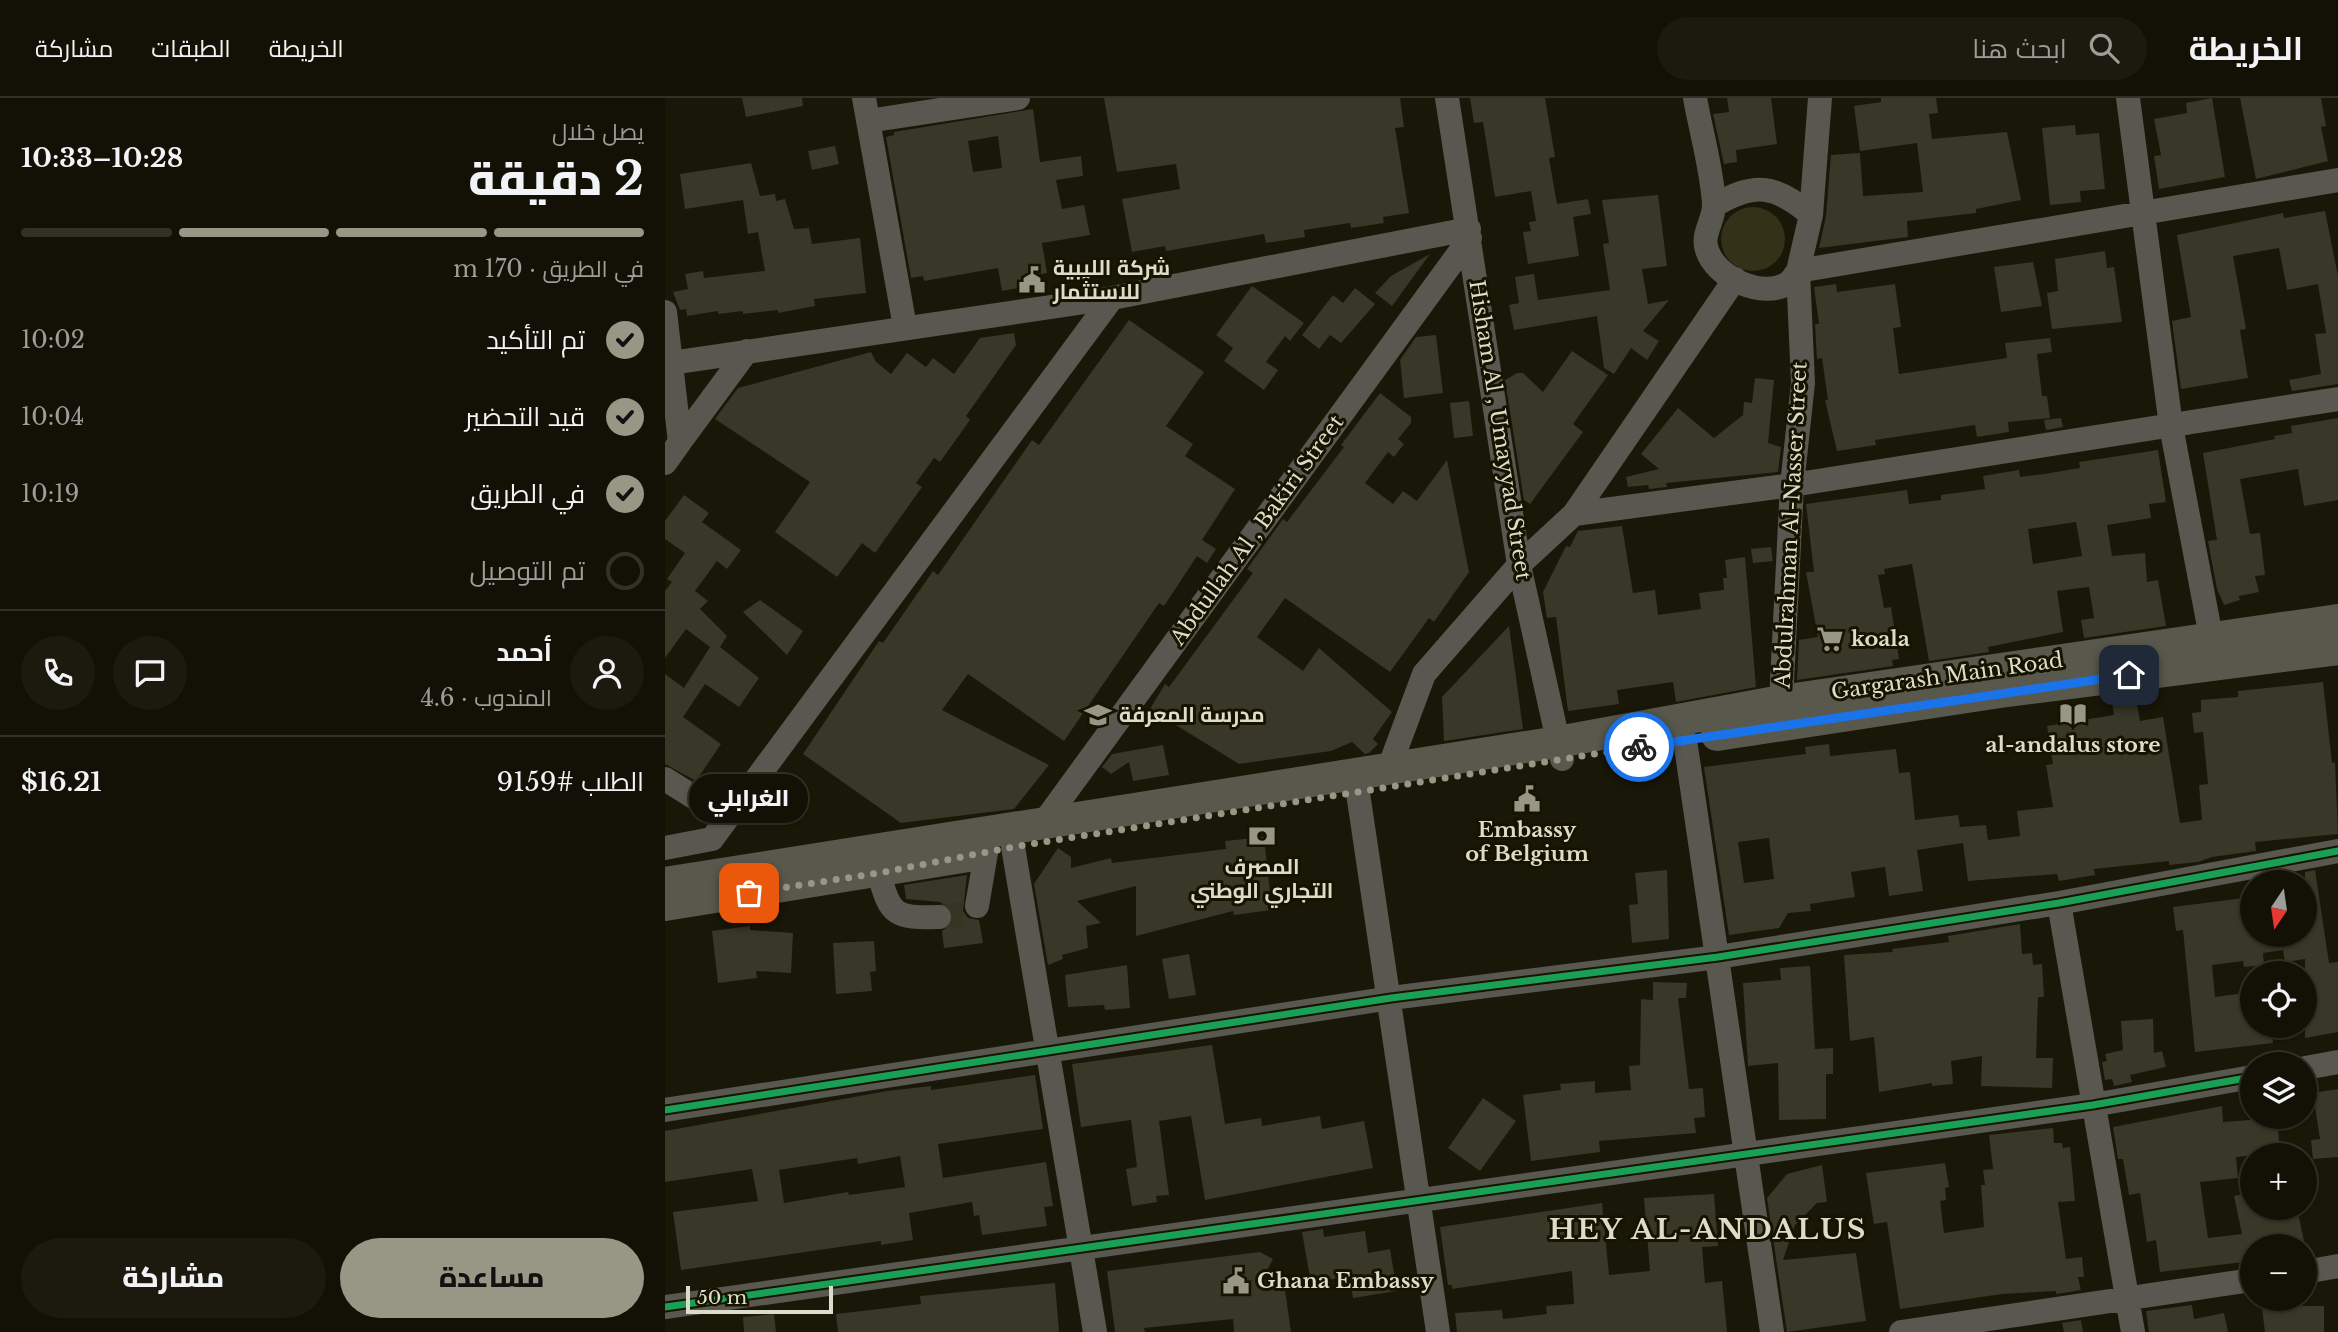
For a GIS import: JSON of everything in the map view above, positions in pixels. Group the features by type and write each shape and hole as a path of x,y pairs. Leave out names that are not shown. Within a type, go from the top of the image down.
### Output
{"main road":[{"name":"Gargarash Main Road","path":"1560,751 1781,701 2338,620"},
{"name":"Gargarash Main Road","path":"1560,751 1685,740 2000,692 2338,649"},
{"path":"665,905 721,885 1044,822 1389,768 1560,751"},
{"path":"665,883 721,885 879,873 1000,850 1358,793 1560,751"}],"street":[{"path":"905,327 866,110 1018,98"},
{"name":"Hisham Al , Umayyad Street","path":"1447,98 1519,565 1560,751"},
{"path":"1695,98 1714,206 1705,237 1707,251 1714,264 1735,279 1766,289 1787,284 1798,271 2338,180"},
{"name":"Abdulrahman Al-Nasser Street","path":"1781,701 1792,485 1803,383 1798,271 1811,215 1820,98"},
{"path":"2128,98 2171,426 2211,637"},
{"path":"1714,206 1736,192 1750,188 1793,200 1811,215"},
{"path":"669,364 1112,298 1470,234"},
{"name":"Abdullah Al , Bakiri Street","path":"1044,822 1470,234"},
{"path":"1389,768 1423,674 1519,565 1574,514 1735,279"},
{"path":"665,848 712,839 1112,298"},
{"path":"665,312 680,442"},
{"path":"665,463 747,351"},
{"path":"1574,514 1792,485 2338,398"},
{"path":"1685,740 1772,1332"},
{"path":"665,779 727,818"},
{"path":"1358,793 1391,998 1438,1332"},
{"path":"712,839 721,885"},
{"path":"978,906 1000,850"},
{"path":"1000,850 1045,1053 1082,1246 1095,1332"},
{"path":"665,1111 1391,998 1718,957 2059,903 2338,851"},
{"path":"879,873 887,904 911,918 940,917"},
{"path":"2059,903 2133,1332"},
{"path":"2317,1066 2338,1062"},
{"path":"665,1307 2093,1105 2240,1079"},
{"path":"2317,1270 2338,1266"},
{"path":"1901,1332 2128,1301 2240,1282"}],"shaded area":[{"path":"1753,207 1771,213 1779,221 1785,239 1779,257 1771,265 1753,271 1735,265 1727,257 1721,239 1727,221 1735,213"}],"building":[{"path":"742,98 802,98 803,106 746,117"},
{"path":"1104,98 1400,98 1404,127 1395,128 1409,213 1383,217 1384,223 1351,228 1350,223 1304,230 1305,237 1266,243 1264,234 1166,251 1165,246 1132,252 1122,199 1180,189 1176,164 1117,172"},
{"path":"1470,98 1545,98 1555,157 1549,158 1557,204 1588,199 1591,214 1573,217 1579,256 1528,264 1523,232 1531,231 1529,222 1536,221 1531,191 1495,197 1483,122 1474,123"},
{"path":"1727,98 1771,98 1777,144 1736,150 1737,162 1724,164 1713,114 1729,112"},
{"path":"1881,98 1936,98 1938,113 1929,114 1932,139 2007,132 2021,200 1976,209 1976,213 1907,221 1908,237 1819,248 1826,216 1831,155 1860,153 1863,196 1923,192 1917,143 1860,151 1854,106 1881,102"},
{"path":"2212,98 2225,177 2159,189 2154,156 2161,155 2154,119 2187,113 2186,103"},
{"path":"2240,98 2321,98 2326,126 2321,127 2328,161 2256,179"},
{"path":"1033,109 1040,162 1081,156 1083,176 1056,180 1062,209 1084,205 1090,235 1042,243 1047,273 1026,276 1028,286 1002,291 998,268 924,281 923,276 911,278 886,137 894,135 894,132","holes":["998,136 1002,168 973,172 968,141"]},
{"path":"2075,125 2076,135 2099,133 2105,189 2080,191 2081,202 2050,205 2042,128"},
{"path":"835,146 839,164 812,170 808,151"},
{"path":"751,163 760,196 775,194 776,201 785,199 794,229 809,228 812,244 860,238 866,293 814,299 815,306 778,313 778,310 718,314 718,311 687,316 686,309 680,310 673,292 688,289 685,274 703,271 704,278 765,271 758,232 748,234 743,200 685,209 680,174"},
{"path":"1658,195 1667,266 1642,269 1648,304 1669,300 1643,331 1659,341 1647,360 1631,348 1614,374 1604,368 1597,316 1514,330 1509,305 1519,303 1515,277 1534,274 1538,300 1610,290 1603,244 1609,243 1602,200"},
{"path":"2325,211 2338,276 2338,384 2292,391 2289,380 2321,374 2315,334 2326,333 2318,284 2287,290 2279,248 2233,256 2246,329 2240,330 2248,378 2181,389 2172,321 2191,317 2177,235 2283,213 2284,218"},
{"path":"2105,251 2107,268 2114,267 2122,322 2052,329 2047,293 2058,291 2055,259"},
{"path":"1430,254 1392,306 1375,293 1391,276"},
{"path":"2033,262 2042,306 2001,312 1994,267"},
{"path":"1836,284 1837,292 1895,284 1901,327 1893,328 1899,374 2007,358 2005,343 2050,338 2052,352 2037,354 2042,396 2047,396 2050,418 2008,422 2009,432 1977,437 1975,425 1875,440 1876,445 1837,451 1825,400 1828,400 1822,358 1817,359 1815,324 1819,324 1814,287"},
{"path":"1252,286 1304,323 1290,341 1285,336 1266,362 1278,370 1264,390 1224,361 1233,348 1216,335"},
{"path":"1355,288 1375,304 1341,343 1330,335 1319,349 1302,335 1333,295 1343,303"},
{"path":"1129,320 1204,372 1166,426 1193,444 1185,456 1235,489 1202,540 1216,549 1207,563 1197,556 1164,606 1159,603 1064,741 968,674 942,710 1049,765 1014,809 901,823 803,754 879,641 883,643 933,571 938,575 1032,440 1039,445"},
{"path":"1014,333 1016,345 966,416 970,420 940,462 934,458 916,483 922,487 875,553 862,543 837,577 775,532 810,482 715,419 738,388 871,352 876,362 891,374 907,353 926,367 933,358 954,374 980,338"},
{"path":"1436,335 1443,393 1404,398 1400,360 1416,337"},
{"path":"1572,351 1608,375 1573,424 1583,432 1530,504 1524,500 1505,380 1517,373 1523,373 1543,392"},
{"path":"1755,378 1774,380 1768,443 1781,447 1778,472 1666,483 1667,487 1649,489 1648,485 1628,487 1626,477 1659,469 1641,454 1678,408 1714,438 1743,415 1744,402 1752,403"},
{"path":"1380,393 1411,417 1411,423 1398,439 1404,444 1394,457 1388,452 1365,483 1393,504 1403,491 1417,501 1447,460 1469,572 1434,622 1429,618 1390,672 1285,598 1257,637 1303,671 1319,648 1392,712 1373,739 1378,744 1369,753 1365,754 1352,742 1331,751 1239,764 1150,709 1165,684 1169,687 1253,573 1247,569 1283,519 1287,522 1344,447 1341,445"},
{"path":"1469,401 1473,436 1454,438 1450,403"},
{"path":"2061,418 2063,427 2046,430 2044,420"},
{"path":"2338,418 2338,500 2304,506 2298,469 2240,479 2250,534 2260,533 2265,575 2255,576 2259,592 2239,596 2240,600 2224,605 2217,589 2208,541 2217,540 2203,453 2275,439 2274,436 2292,433 2291,426"},
{"path":"2158,450 2166,502 2149,504 2151,518 2107,525 2112,556 2145,553 2147,582 2158,580 2166,626 2084,638 2081,620 2094,618 2089,587 2057,591 2063,632 1988,647 1989,652 1929,661 1912,564 1884,569 1885,574 1878,575 1884,608 1891,607 1899,659 1892,660 1893,666 1797,680 1799,640 1818,637 1806,572 1814,572 1806,504 1907,490 1909,504 1941,500 1941,495 1985,489 1983,476 2019,470 2020,477 2044,474 2080,468 2079,462","holes":["2076,522 2082,556 2033,564 2028,529"]},
{"path":"684,495 709,513 702,522 741,550 727,569 717,561 695,591 708,601 700,609 727,636 720,647 759,678 739,707 705,684 683,717 721,744 696,781 665,764 665,674 684,688 710,647 686,629 665,658 665,591 672,582 667,579 685,553 665,539 665,521"},
{"path":"1622,526 1633,593 1655,590 1658,615 1701,609 1699,593 1724,590 1723,578 1727,578 1725,560 1745,557 1756,687 1676,702 1673,682 1617,690 1619,704 1568,711 1556,617 1547,618 1543,592 1566,546 1570,547 1578,531"},
{"path":"1771,547 1773,561 1753,563 1751,549"},
{"path":"760,600 803,631 787,655 743,612"},
{"path":"1509,626 1523,729 1444,741 1442,697"},
{"path":"2323,682 2332,763 2335,762 2338,834 2255,842 2256,851 2212,857 2198,862 2169,865 2169,861 2094,869 2095,875 2059,881 2057,874 1968,881 1963,843 1917,850 1923,891 1889,896 1885,867 1851,872 1855,897 1810,904 1811,911 1788,913 1779,928 1729,935 1704,767 1806,754 1805,747 1829,744 1830,756 1896,749 1899,773 1910,772 1915,820 1958,815 1960,827 1986,825 1988,840 2020,836 2017,811 2053,807 2046,765 2053,764 2047,726 2114,715 2111,696 2135,693 2140,721 2163,717 2180,823 2202,820 2199,785 2208,784 2203,732 2194,733 2192,713 2201,712 2201,700 2238,697 2238,691","holes":["1769,838 1774,879 1744,883 1738,842"]},
{"path":"1163,745 1169,775 1133,781 1129,762 1111,774 1102,767 1112,754"},
{"path":"1264,837 1272,910 1234,915 1233,911 1136,936 1136,886 1077,901 1101,923 1086,926 1088,948 1062,955 1063,959 1048,965 1034,884 1058,848 1071,857 1071,868 1111,858 1112,863 1226,849 1225,841"},
{"path":"1667,870 1669,939 1632,943 1629,905 1638,904 1635,873"},
{"path":"967,875 963,911 968,918 979,920 983,943 944,948 942,931 952,924 951,909 940,902 906,899 904,885"},
{"path":"2317,883 2329,963 2338,962 2338,1032 2317,1036 2317,961 2285,961 2283,950 2263,953 2264,961 2212,965 2215,997 2240,994 2240,1038 2272,1038 2273,1043 2195,1052 2183,930 2176,931 2173,907 2240,899 2240,947 2317,947"},
{"path":"2020,924 2022,954 2032,953 2033,965 2042,964 2044,997 2038,997 2036,1058 2053,1058 2052,1088 1981,1086 1982,1056 1951,1061 1953,1084 1932,1086 1932,1083 1879,1092 1874,1037 1850,1041 1844,955 1893,952 1892,949 1949,942 1948,936"},
{"path":"750,926 750,930 793,933 791,973 756,971 757,978 718,983 712,931"},
{"path":"874,941 876,971 870,972 872,991 836,994 833,943"},
{"path":"1189,954 1196,995 1169,999 1162,959"},
{"path":"1127,965 1130,1008 1105,1010 1104,1005 1068,1007 1065,975"},
{"path":"1810,966 1815,1049 1833,1048 1833,1074 1826,1074 1826,1119 1779,1120 1778,1063 1748,1066 1743,983 1781,980 1780,968"},
{"path":"1653,982 1687,983 1686,998 1678,998 1689,1089 1703,1088 1705,1117 1694,1118 1696,1133 1599,1141 1600,1152 1531,1161 1523,1095 1561,1090 1560,1084 1595,1081 1595,1093 1631,1090 1629,1066 1640,1065 1641,999 1653,1000"},
{"path":"2153,1019 2154,1053 2162,1051 2166,1067 2130,1075 2132,1082 2114,1086 2112,1079 2105,1080 2102,1062 2107,1061 2105,1054 2123,1050 2121,1021"},
{"path":"1212,1045 1225,1124 1261,1118 1262,1126 1320,1116 1322,1129 1364,1121 1373,1168 1205,1200 1191,1116 1159,1121 1169,1195 1156,1196 1157,1202 1132,1206 1126,1169 1137,1167 1131,1120 1081,1127 1072,1064"},
{"path":"1035,1075 1043,1129 938,1144 943,1178 1046,1162 1053,1206 1044,1207 1047,1226 982,1235 979,1215 974,1216 972,1202 909,1213 913,1240 881,1245 881,1241 681,1270 673,1212 758,1201 752,1169 665,1182 665,1131 887,1091 931,1086 931,1090","holes":["900,1156 905,1187 849,1195 848,1192 784,1203 779,1170 857,1158 858,1164"]},
{"path":"2338,1089 2338,1157 2317,1159 2317,1143 2311,1143 2311,1140 2320,1139 2317,1092"},
{"path":"1483,1098 1516,1121 1480,1171 1448,1148"},
{"path":"2222,1106 2223,1122 2240,1121 2240,1129 2278,1129 2279,1143 2240,1143 2240,1157 2236,1157 2238,1178 2200,1182 2208,1238 2240,1234 2240,1262 2160,1272 2156,1240 2147,1242 2140,1193 2129,1195 2123,1159 2118,1159 2113,1127"},
{"path":"2053,1128 2054,1143 2062,1143 2063,1148 2070,1147 2075,1201 2058,1202 2066,1259 2082,1257 2084,1277 2078,1277 2081,1290 2056,1294 2056,1291 2002,1294 1900,1309 1887,1222 1874,1224 1866,1173 1945,1163 1949,1187 1945,1188 1946,1200 1940,1201 1944,1233 1984,1227 1981,1185 1985,1185 1983,1170 1993,1169 1989,1135"},
{"path":"1822,1165 1827,1202 1817,1203 1795,1225 1783,1260 1856,1253 1866,1321 1787,1332 1767,1198 1787,1174"},
{"path":"1714,1194 1718,1246 1702,1247 1705,1283 1722,1281 1727,1332 1457,1332 1455,1313 1502,1310 1503,1319 1547,1314 1546,1306 1574,1304 1572,1271 1452,1289 1452,1285 1448,1285 1440,1227 1602,1203 1609,1275 1650,1271 1644,1198"},
{"path":"2240,1195 2240,1220 2300,1220 2302,1234 2242,1234 2234,1196"},
{"path":"1323,1229 1324,1237 1365,1231 1368,1253 1390,1249 1397,1291 1353,1298 1349,1276 1311,1283 1302,1232"},
{"path":"1260,1252 1273,1259 1262,1280 1283,1276 1291,1332 1234,1332 1233,1319 1144,1328 1145,1332 1115,1332 1107,1271"},
{"path":"1055,1283 1059,1332 838,1332 836,1314 921,1304 920,1296"},
{"path":"2192,1305 2194,1319 2224,1313 2228,1332 2149,1332 2146,1311"},
{"path":"2317,1306 2324,1306 2324,1332 2265,1332 2262,1311 2317,1311"},
{"path":"774,1314 776,1332 744,1332 743,1317"},
{"path":"2081,1320 2083,1332 2064,1332 2062,1323"}],"tunnel":[{"path":"939,917 970,913 977,906"}],"cycle path":[{"path":"665,1110 1391,998 1718,957 2059,903 2338,851"},
{"path":"665,1307 2093,1105 2240,1079"}],"way so far":[{"path":"749,893 879,873 1013,847 1071,840 1639,747"}],"place":[{"name":"شركة الليبية للاستثمار","path":"1032,280"},
{"name":"koala","path":"1830,639"},
{"name":"al-andalus store","path":"2073,714"},
{"name":"مدرسة المعرفة","path":"1098,715"},
{"name":"Embassy of Belgium","path":"1527,799"},
{"name":"المصرف التجاري الوطني","path":"1262,836"},
{"name":"الغرابلي","path":"749,893"},
{"name":"Ghana Embassy","path":"1236,1281"}],"district":[{"name":"HEY AL-ANDALUS","path":"1708,1229"}],"route":[{"path":"1639,747 1812,719 2129,675"}]}
